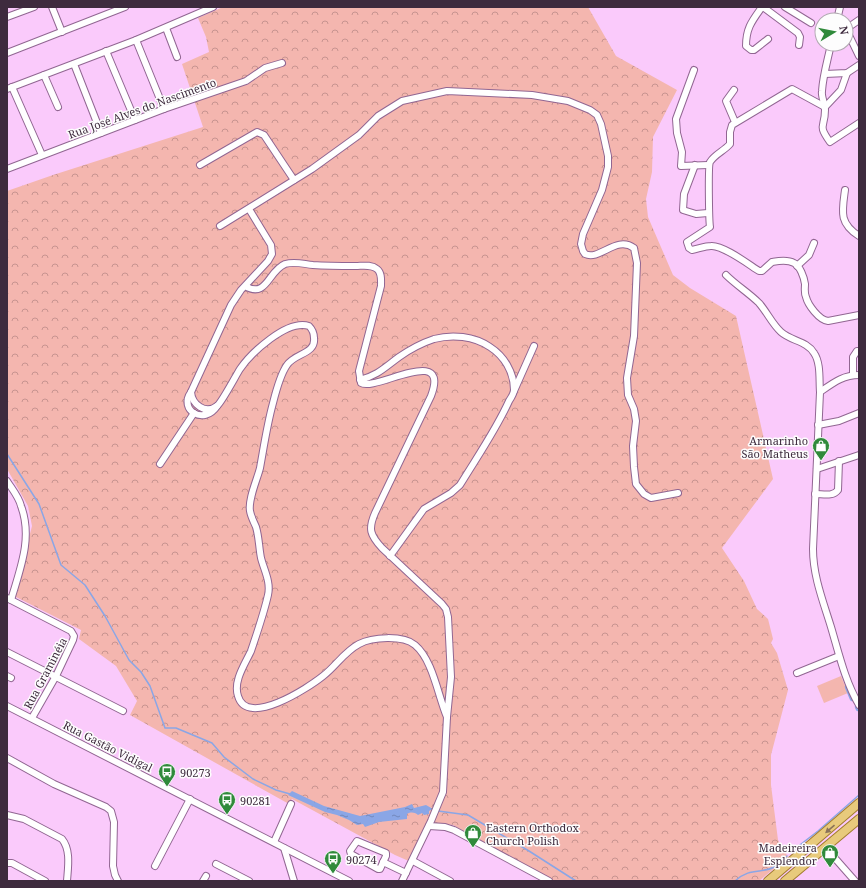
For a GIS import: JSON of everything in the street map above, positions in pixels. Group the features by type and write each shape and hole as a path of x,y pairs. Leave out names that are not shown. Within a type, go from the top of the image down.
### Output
{"main road":[{"path":"768,881 859,804"},
{"path":"785,881 859,819"}],"street":[{"path":"7,18 34,7"},
{"path":"52,7 62,32"},
{"path":"7,53 125,7"},
{"path":"42,155 10,88 166,28 198,10 213,7"},
{"path":"768,39 754,50 748,49 746,46 746,37 749,26 763,7 798,33 800,38 799,45"},
{"path":"785,7 811,23"},
{"path":"859,20 846,29 859,56"},
{"path":"166,28 177,57"},
{"path":"136,40 164,109"},
{"path":"106,51 135,120"},
{"path":"829,52 822,91 825,107 825,118 822,130 830,142 859,123"},
{"name":"Rua José Alves do Nascimento","path":"7,168 164,109 246,81 265,68 282,63"},
{"path":"74,64 101,133"},
{"path":"825,74 846,73 859,66"},
{"path":"694,70 679,108 676,126 682,152 681,166 708,165"},
{"path":"825,107 841,90 846,73"},
{"path":"44,75 58,107"},
{"path":"825,107 792,89 735,122 732,125 730,132 730,144 714,157 708,165 710,192 708,213 710,227 687,242 689,248 692,250 716,246 737,256 758,271 762,271 772,262 788,261 794,263 804,281 806,297 819,317 823,320 828,320 859,315"},
{"path":"734,90 726,101 735,122"},
{"path":"220,226 312,169 359,135 378,116 390,107 402,101 447,91 532,95 568,101 590,110 597,115 601,124 608,156 608,167 602,190 583,234 581,244 582,248 585,254 591,256 621,244 629,244 634,248 637,263 634,336 627,378 628,395 634,409 636,422 634,467 636,484 644,494 651,498 678,493"},
{"path":"200,165 257,132 260,132 264,135 294,180"},
{"path":"694,165 684,194 683,210 696,214 708,213"},
{"path":"845,190 843,216 845,223 849,229 859,236"},
{"path":"249,209 269,241 272,250 271,258 245,286 231,305 189,395 187,403 188,408 194,413 202,416 209,414 217,406 240,368 257,349 293,326 304,324 309,326 312,329 315,341 314,347 310,351 290,360 283,372 267,425 260,468 250,506 250,514 257,532 261,558 269,582 269,589 267,601 250,651 237,683 237,695 241,704 249,708 259,709 282,702 325,675 351,648 360,643 369,640 398,638 413,643 421,652 432,673 440,701 447,717"},
{"path":"797,266 809,255 814,243"},
{"path":"245,286 252,290 260,289 264,287 276,270 286,264 292,263 328,266 371,266 376,268 380,272 382,278 381,286 360,371 360,380 363,384 369,385 401,374 424,371 432,375 434,379 431,396 372,520 371,530 374,540 442,604 446,609 448,617 451,677 447,717 443,792 413,861 402,881"},
{"path":"726,275 758,303 780,331 790,338 805,344 814,352 818,364 820,392 815,494 814,568 818,587 839,656 849,686 859,705"},
{"path":"360,380 379,373 400,357 428,342 442,338 459,337 472,338 479,341 492,348 502,356 508,367 514,391"},
{"path":"390,556 424,509 451,493 460,485 504,412 534,346"},
{"path":"820,392 840,379 856,375 853,357 859,351"},
{"path":"191,392 192,400 198,406 208,409 217,406"},
{"path":"160,464 194,413"},
{"path":"818,425 839,421 859,413"},
{"path":"817,469 859,455"},
{"path":"815,494 832,494 837,492 839,461"},
{"path":"7,482 21,504 26,522 26,542 21,566 9,599"},
{"name":"Rua Graminéia","path":"9,599 70,631 74,636 56,676 32,718"},
{"path":"7,652 124,711"},
{"path":"797,673 839,656"},
{"name":"Rua Gastão Vidigal","path":"7,706 349,881"},
{"path":"7,758 54,784 106,807 111,811 114,822 114,870 118,881"},
{"path":"155,866 190,799"},
{"path":"274,842 291,804"},
{"path":"7,815 24,819 62,839 66,844 68,856 66,881"},
{"path":"430,824 454,830 538,879 549,881"},
{"path":"359,841 386,853 383,862 378,869 351,855 350,851 355,842 359,841"},
{"path":"825,847 853,880 859,874"},
{"path":"284,848 294,881"},
{"path":"413,861 450,881"},
{"path":"7,863 12,862 45,881"},
{"path":"383,862 406,873"},
{"path":"216,864 249,881"}],"green space":[{"path":"223,7 588,7 616,56 677,90 653,137 652,172 646,199 648,217 673,275 690,288 736,316 773,479 722,548 744,581 757,609 768,619 773,639 771,643 777,653 788,690 771,755 771,785 778,840 788,857 759,881 552,881 453,825 438,823 428,824 411,862 395,855 292,799 289,804 130,715 137,701 116,666 79,639 81,630 14,596 32,526 28,506 7,469 7,191 203,127 182,64 209,52 206,37 198,18"},
{"path":"841,676 848,693 824,703 817,686"}],"water":[{"path":"292,791 324,806 360,816 405,807 412,804 414,808 426,805 433,809 429,811 429,814 424,815 422,813 418,815 410,813 407,814 407,819 379,822 365,827 363,824 357,825 349,820 325,812 288,795"}],"waterway":[{"path":"7,454 39,504 61,565 85,585 105,616 129,660 141,672 150,686 165,728 176,728 212,743 224,757 253,779 276,790 290,794"},
{"path":"847,687 852,699"},
{"path":"792,851 818,831 859,795"},
{"path":"438,811 468,815 576,881"},
{"path":"735,881 751,872 774,867 787,856"}],"place":[{"name":"Armarinho São Matheus","path":"821,461"},
{"name":"90273","path":"167,787"},
{"name":"90281","path":"227,815"},
{"name":"Eastern Orthodox Church Polish","path":"473,848"},
{"name":"Madeireira Esplendor","path":"830,868"},
{"name":"90274","path":"333,874"}]}
